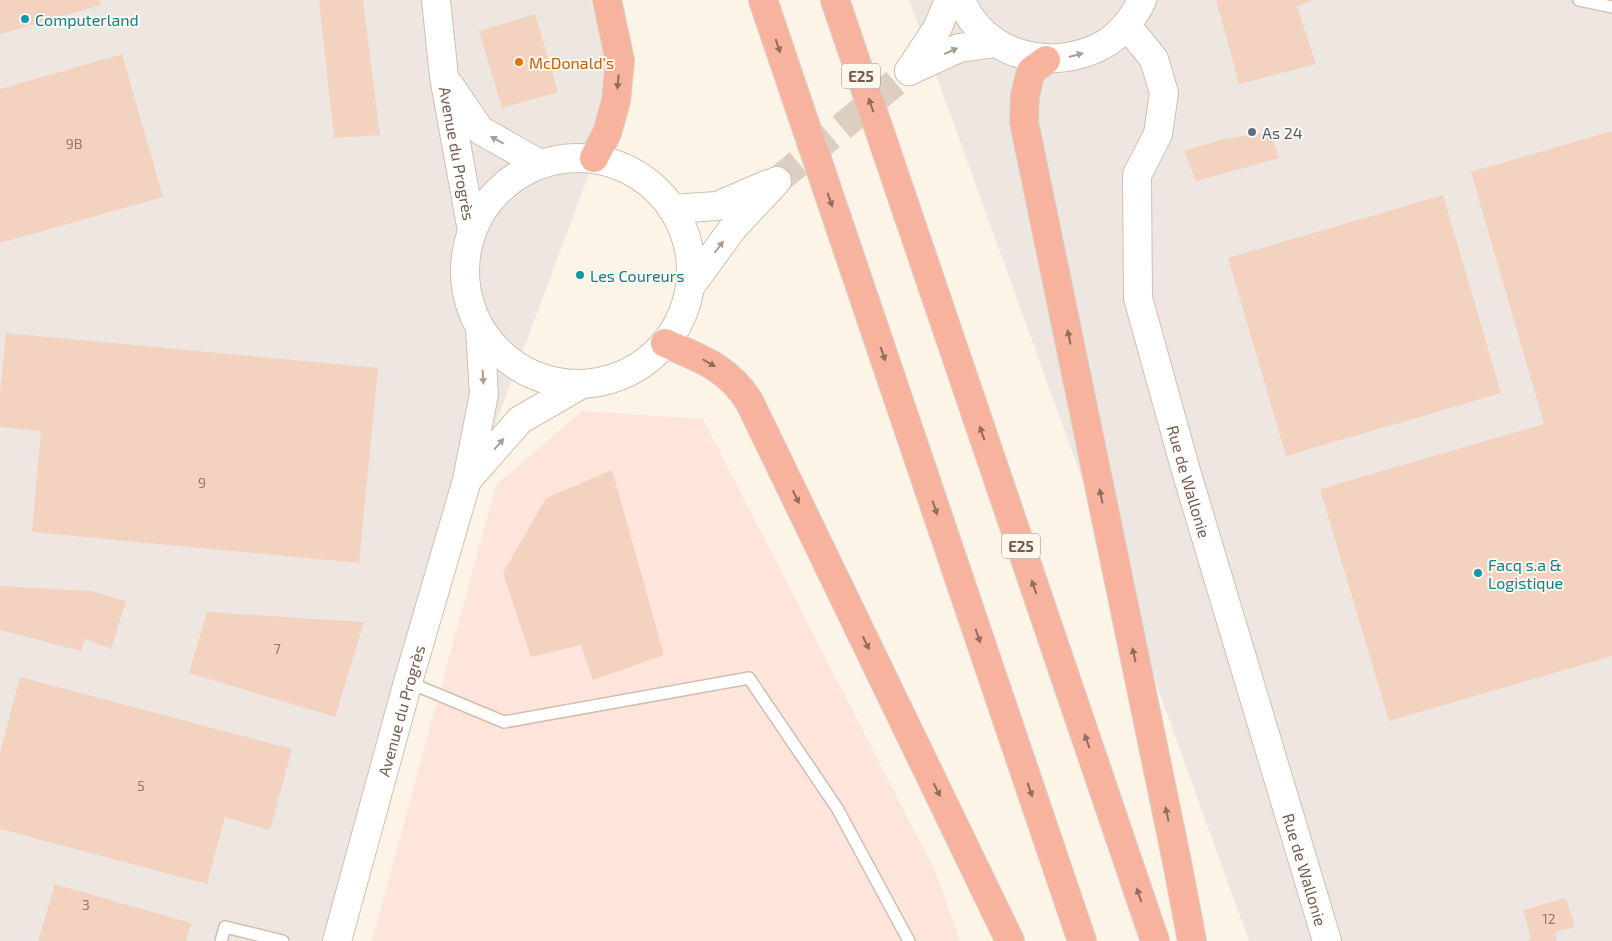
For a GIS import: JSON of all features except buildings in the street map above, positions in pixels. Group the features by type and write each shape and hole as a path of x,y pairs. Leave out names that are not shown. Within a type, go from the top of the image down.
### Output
{"highway":[{"path":"594,158 607,133 616,101 620,61 607,0"},
{"path":"763,0 1082,941"},
{"name":"E25","path":"835,0 1154,941"},
{"path":"1046,60 1031,71 1025,96 1024,122 1192,941"},
{"path":"665,343 704,360 721,370 739,386 750,401 1010,941"}],"street":[{"name":"Avenue du Progrès","path":"436,0 444,77 472,231"},
{"path":"949,0 938,26 909,71 959,48 996,43"},
{"path":"961,0 964,9 978,28 996,43 1020,55 1046,60 1076,57 1104,45 1127,26 1142,0"},
{"name":"Rue de Wallonie","path":"1127,26 1154,59 1164,93 1158,134 1137,176 1138,298 1189,480 1327,941"},
{"name":"Avenue du Progrès","path":"444,77 480,130 540,164"},
{"path":"567,158 594,158 625,167 645,180 652,185 672,209 688,246 690,286 681,317 665,343 642,364 613,379 582,384 542,378 507,359 480,329 468,297 465,264 472,231 488,202 511,179 540,164 567,158"},
{"path":"672,209 717,206 777,181 733,228 690,286"},
{"name":"Avenue du Progrès","path":"337,941 408,682 467,480 484,394 480,329"},
{"name":"Avenue du Progrès","path":"467,480 520,420 582,384"}],"lane":[{"path":"1579,0 1612,7"},
{"path":"408,682 504,722 749,678 837,808 909,941"},
{"path":"221,941 225,927 281,941"}],"shaded area":[{"path":"0,0 591,0 616,101 374,750 334,941 0,941"},
{"path":"909,0 1612,0 1612,941 1249,941"},
{"path":"582,411 703,419 935,871 960,941 372,941 496,485"}],"tunnel":[{"path":"777,181 909,71"}],"place":[{"name":"Computerland","path":"25,19"},
{"name":"McDonald's","path":"519,62"},
{"name":"As 24","path":"1252,132"},
{"name":"Les Coureurs","path":"580,275"},
{"name":"Facq s.a & Logistique","path":"1478,573"}]}
